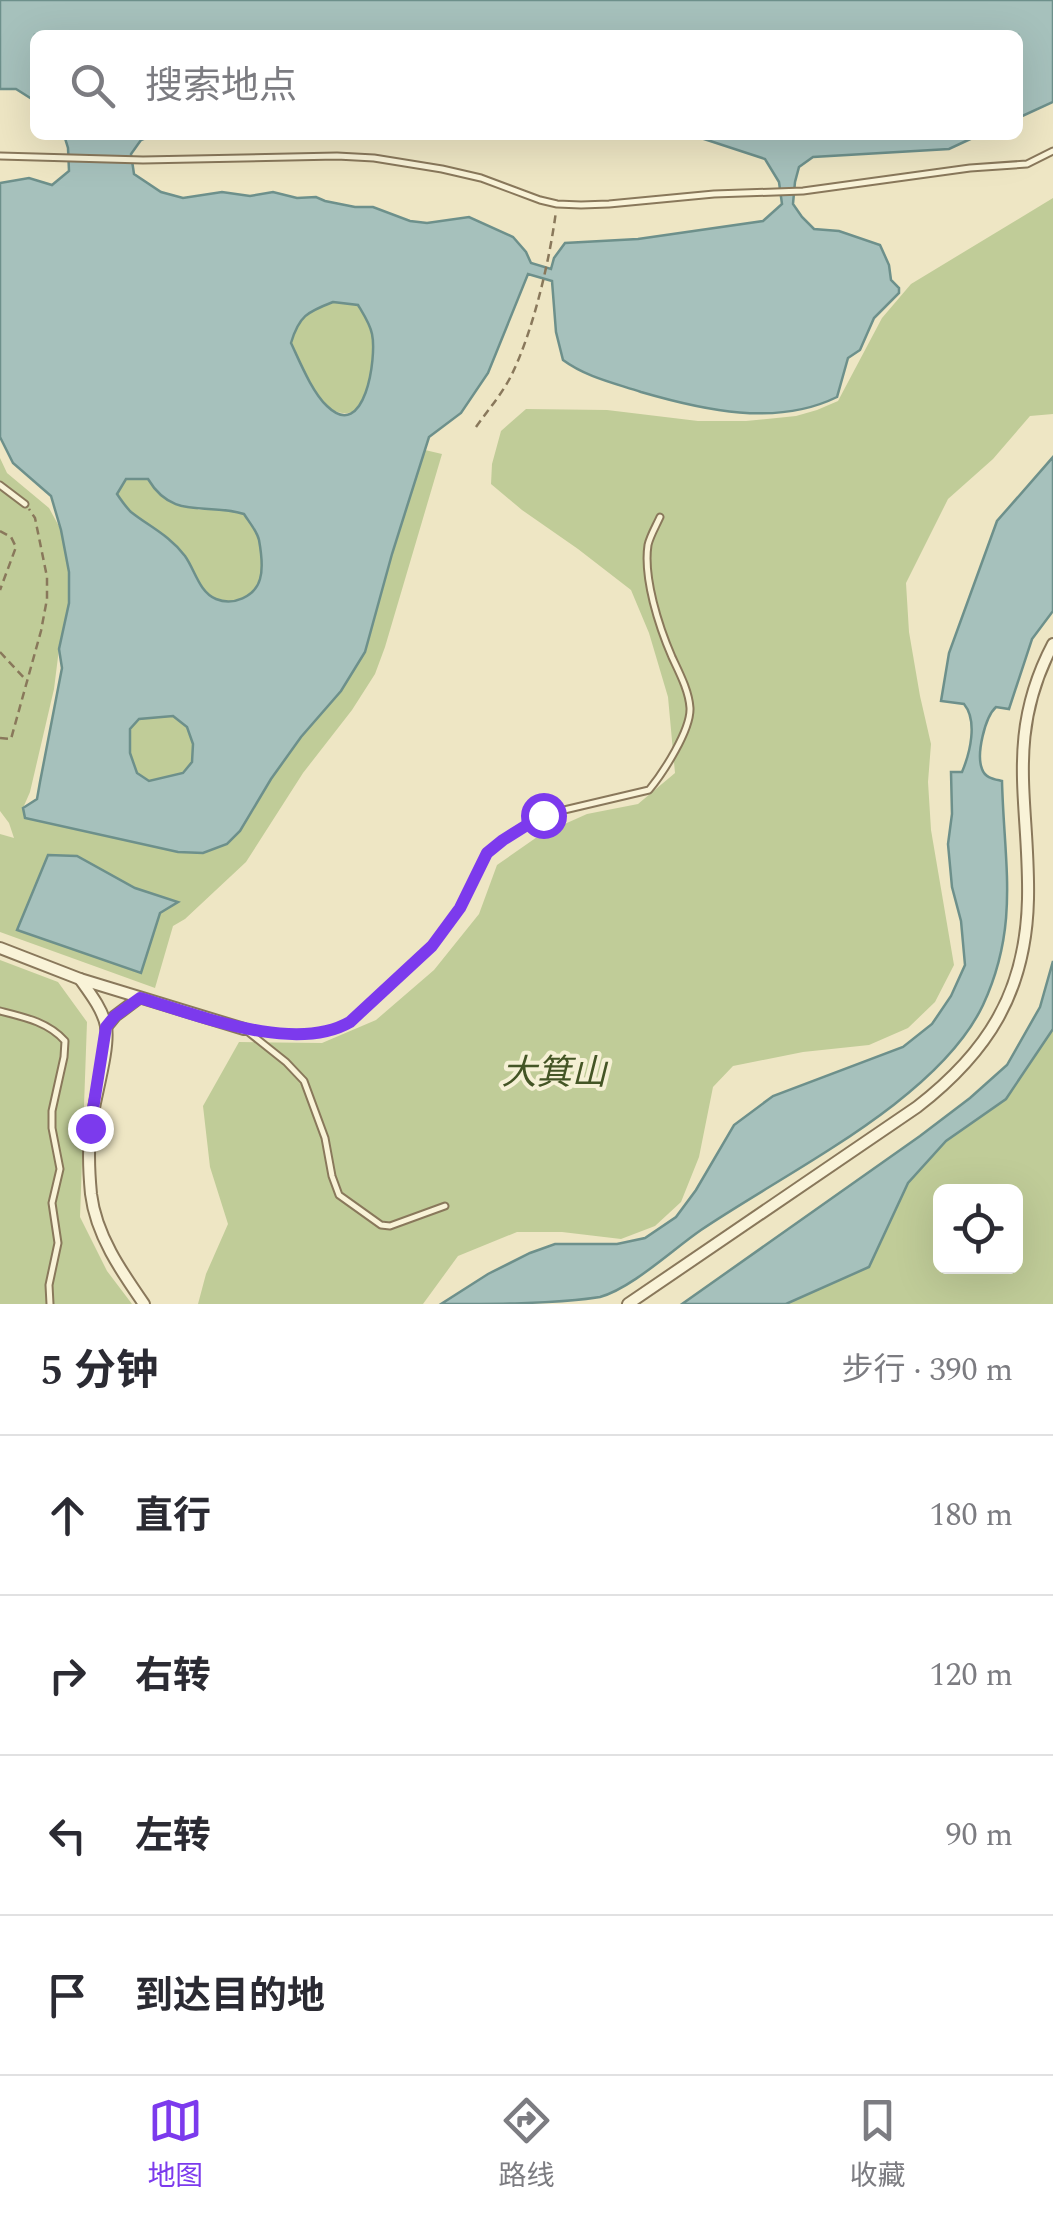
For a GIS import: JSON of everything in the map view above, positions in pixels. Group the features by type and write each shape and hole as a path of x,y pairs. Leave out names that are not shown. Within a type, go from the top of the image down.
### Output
{"street":[{"path":"628,1304 918,1108 978,1051 1019,970 1028,896 1022,742 1030,698 1053,644"},
{"path":"0,948 80,979 244,1029"},
{"path":"80,979 106,1027"},
{"path":"140,998 106,1027 90,1128 91,1193 96,1216 105,1241 144,1304"}],"lane":[{"path":"0,156 144,160 374,158 442,168 557,204 609,204 802,191 1027,164 1053,152"},
{"path":"0,485 26,504"},
{"path":"244,1029 320,1034 350,1022 432,946 460,908 487,853 503,840 543,815 649,790 684,729 690,710 650,586 648,542 660,517"},
{"path":"0,1010 36,1021 56,1031 65,1041 52,1111 60,1168 52,1204 58,1243 49,1285 50,1304"},
{"path":"244,1029 304,1080 325,1138 338,1194 380,1225 390,1226 445,1206"}],"path":[{"path":"476,427 511,376 524,341 551,243 557,204"},
{"path":"0,738 11,739 48,599 48,577 34,518 26,504"},
{"path":"0,531 11,537 16,547 0,590"},
{"path":"0,652 28,681"}],"green space":[{"name":"大箕山","path":"1053,198 1053,414 1030,416 993,459 948,499 906,583 909,632 931,744 931,830 954,965 935,1002 908,1028 869,1045 803,1052 733,1066 713,1087 699,1157 681,1202 655,1226 621,1239 562,1232 517,1232 458,1256 423,1304 198,1304 206,1274 228,1224 210,1167 203,1106 239,1042 322,1043 376,1020 434,970 479,914 497,865 540,835 587,814 638,804 675,773 668,697 631,590 491,484 501,431 526,409 607,410 698,421 746,421 817,410 838,401 882,318 911,284"},
{"path":"333,302 358,305 372,336 373,363 367,397 361,407 345,413 325,404 291,343 305,316"},
{"path":"425,450 442,454 375,674 303,773 246,862 173,926 155,988 0,932 0,834 14,838 0,811 0,458 7,473 49,508 61,530 69,572 69,603 54,689 23,808 25,818 178,852 203,853 227,844 240,831 271,779 341,691 365,652"},
{"path":"126,479 148,479 199,510 223,507 244,513 257,533 262,565 253,591 229,602 210,596 179,549 123,503 117,494"},
{"path":"173,716 188,727 193,744 192,762 183,774 149,781 136,773 130,753 130,728 139,719"},
{"path":"0,960 58,982 87,1022 80,1217 107,1271 132,1304 0,1304"},
{"path":"1053,1029 1053,1304 786,1304 869,1267 908,1183 946,1141 1006,1099"}],"water":[{"path":"0,0 1053,0 1053,102 1023,116 1023,30 30,30 30,98 16,89 0,89"},
{"path":"66,140 141,140 131,154 134,174 161,192 183,198 222,192 316,197 355,207 373,207 427,223 469,217 513,237 531,263 551,269 565,243 638,239 763,221 782,204 779,182 765,159 707,140 968,140 949,149 813,157 799,167 793,204 802,217 814,229 839,231 880,245 891,280 899,288 899,293 874,318 860,350 848,358 837,397 814,406 765,413 714,409 641,392 581,371 563,360 556,332 552,281 528,274 488,373 461,413 429,437 365,652 341,691 271,779 240,831 227,844 203,853 178,852 25,818 23,808 37,799 62,668 59,649 69,603 69,572 51,496 13,463 0,437 0,183 29,178 52,185 69,171","holes":["333,302 358,305 372,334 370,377 359,406 351,414 340,414 322,400 291,343 305,316 317,309","126,479 148,479 168,501 180,505 244,514 259,540 261,570 257,585 236,600 210,596 179,549 131,512 117,494","173,716 187,727 193,744 192,762 183,773 149,781 137,773 130,753 130,729 139,719"]},
{"path":"1053,457 1053,611 1032,639 1009,709 996,707 992,712 981,745 983,772 1002,781 1006,921 995,976 983,1005 961,1040 896,1103 612,1292 563,1301 441,1304 488,1274 555,1244 617,1244 645,1238 676,1217 734,1125 773,1096 903,1047 932,1024 965,965 948,844 951,772 962,772 972,728 964,704 941,701 949,653 997,521"},
{"path":"48,855 77,856 135,888 178,902 160,913 141,973 17,930"},
{"path":"1053,961 1053,1029 1006,1099 946,1141 908,1183 869,1267 786,1304 682,1304 920,1136 1007,1065 1040,1007"}],"route":[{"path":"90,1128 106,1027 140,998 244,1029 296,1034 336,1030 350,1022 432,946 460,908 487,853 543,815"}]}
